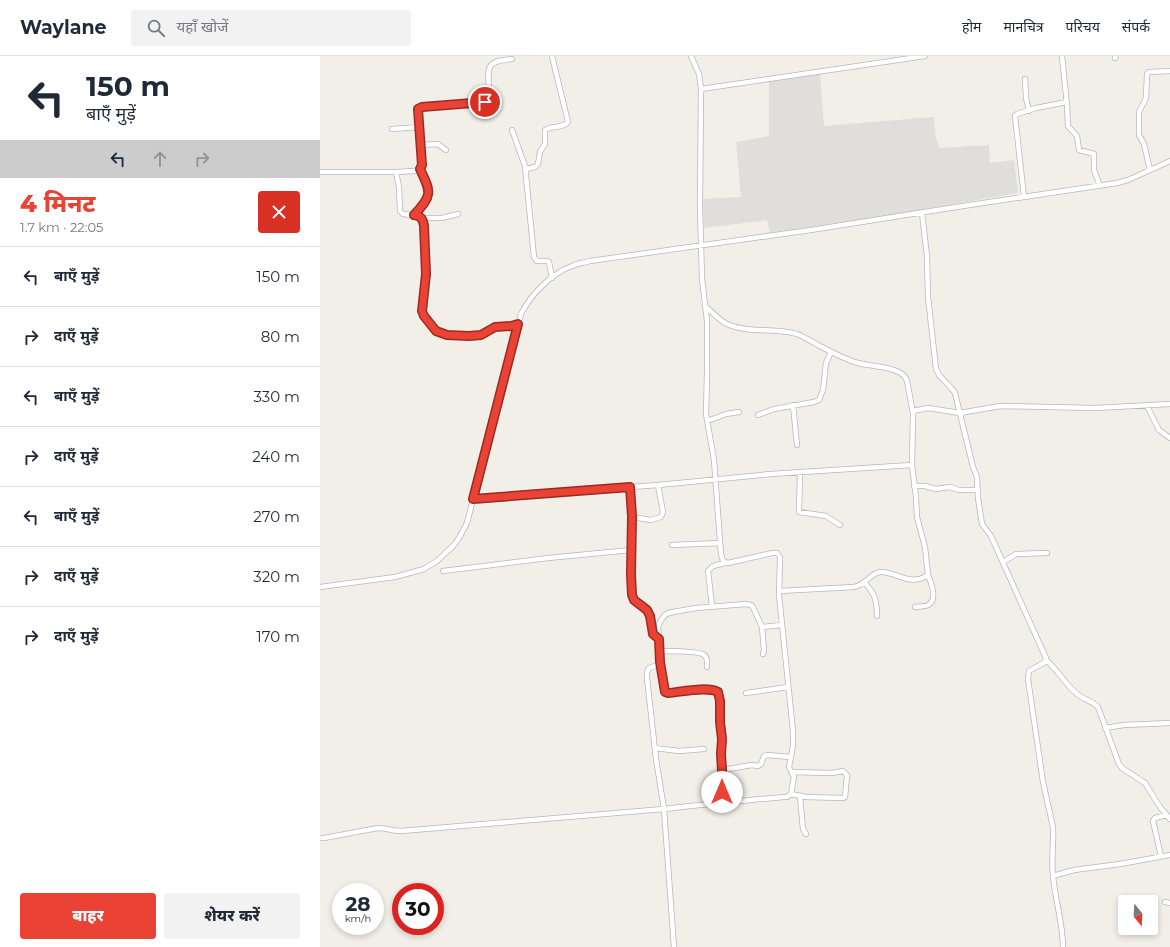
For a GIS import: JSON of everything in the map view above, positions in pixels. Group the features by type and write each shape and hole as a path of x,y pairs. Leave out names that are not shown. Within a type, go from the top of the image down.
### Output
{"street":[{"path":"526,169 535,167 538,164 540,152 545,144 545,130 548,128 564,126 568,122 552,56"},
{"path":"691,56 699,74 701,89 699,174 702,279 707,321 707,421 714,460 722,559 725,563"},
{"path":"701,89 925,56"},
{"path":"1062,56 1068,126 1077,136 1079,150 1094,154 1094,170 1100,186"},
{"path":"414,215 425,202 429,193 429,189 420,169 422,165 418,108 488,100 490,97 488,77 489,67 491,64 499,60 512,60"},
{"path":"1150,170 1144,144 1139,135 1139,114 1146,98 1147,74 1149,72 1170,71"},
{"path":"1025,79 1026,98 1029,111"},
{"path":"1024,197 1014,117 1017,114 1039,107 1067,102"},
{"path":"392,129 419,127"},
{"path":"512,130 526,169 534,257 537,261 549,262 552,278"},
{"path":"420,145 438,144 446,150"},
{"path":"320,587 395,577 414,572 430,566 437,561 459,538 467,523 518,324 524,308 530,299 552,278 567,268 581,263 1100,186 1128,180 1170,161"},
{"path":"320,172 396,172 414,171 420,169"},
{"path":"396,172 399,187 400,211 403,214 420,216 422,218 442,218 458,214"},
{"path":"923,213 927,256 928,297 936,368 939,375 952,389 960,413 973,467 976,473 982,524 991,536 1002,562 1011,578 1046,660 1053,666 1076,694 1096,705 1120,766 1145,783 1168,817"},
{"path":"422,218 424,226 426,267 422,311 424,316 434,328 441,334 469,336 481,335 495,327 518,324"},
{"path":"705,306 732,326 796,334 831,352 858,363 898,371 906,377 913,410 912,465 918,523 925,547 928,575 933,589 933,598 929,605 915,607"},
{"path":"758,415 774,409 819,400 823,390 826,363 831,352"},
{"path":"913,410 928,408 960,413 1000,406 1095,408 1170,404"},
{"path":"793,405 797,445"},
{"path":"1147,406 1160,431 1170,438"},
{"path":"707,421 726,414 739,412"},
{"path":"473,499 658,485 715,479 912,465"},
{"path":"800,473 799,512 826,516 840,525"},
{"path":"632,517 651,520 661,517 663,512 658,485"},
{"path":"914,486 925,486 936,489 950,487 959,490 977,490"},
{"path":"630,487 632,517 632,595 634,600 649,613 653,634 659,639"},
{"path":"672,545 720,543"},
{"path":"444,571 548,558 632,550"},
{"path":"712,606 708,571 713,566 772,553 777,553 779,555 781,559 779,590 793,731 793,746 789,767 793,774 794,780 791,794"},
{"path":"1002,562 1016,554 1046,553"},
{"path":"779,590 854,587 858,586 874,574 881,572 910,579 928,575"},
{"path":"864,582 876,599 877,616"},
{"path":"722,803 722,739 720,701 718,692 715,690 706,689 666,693 664,689 660,662 659,624 666,614 673,612 712,606 749,604 753,607 762,627 763,654"},
{"path":"762,627 782,625"},
{"path":"660,651 700,653 705,655 708,667"},
{"path":"1046,660 1032,669 1028,673 1028,676 1043,782 1053,827 1052,864 1063,947"},
{"path":"660,662 658,665 649,668 647,672 655,748 664,809 674,947"},
{"path":"746,693 788,688"},
{"path":"1105,728 1124,725 1170,723"},
{"path":"655,748 679,751 704,749"},
{"path":"722,770 752,765 758,766 761,764 764,756 767,755 791,757"},
{"path":"320,838 378,828 401,832 664,809 787,797 791,794 800,796 844,798 847,775 843,771 832,773 792,772"},
{"path":"800,796 803,829 806,834"},
{"path":"1161,856 1154,821 1155,818 1168,817"},
{"path":"1053,876 1074,870 1120,864 1170,854"}],"shaded area":[{"path":"820,74 824,126 934,117 936,139 940,148 989,145 990,163 1014,160 1018,193 770,233 767,220 704,228 703,199 741,197 736,142 769,136 769,81"}],"route":[{"path":"485,102 418,108 422,165 422,168 420,169 429,189 429,193 425,202 414,215 420,216 424,222 426,274 422,311 436,331 441,334 453,336 481,335 495,327 518,324 473,499 630,487 632,516 632,595 634,600 649,613 652,632 654,636 659,639 660,662 665,692 668,693 706,689 715,690 720,696 722,792"}]}
